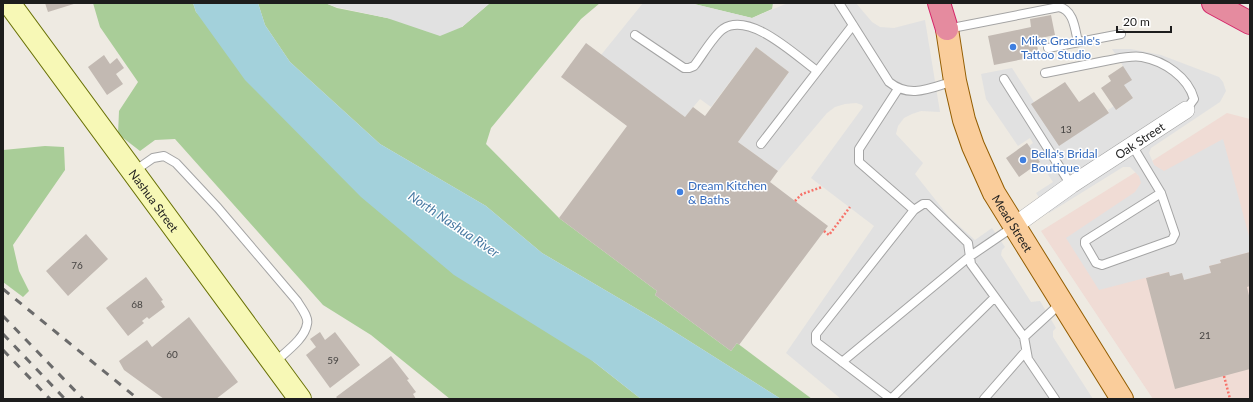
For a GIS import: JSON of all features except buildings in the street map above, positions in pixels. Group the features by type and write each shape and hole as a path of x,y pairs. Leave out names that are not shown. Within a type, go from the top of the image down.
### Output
{"highway":[{"path":"939,3 947,29"},
{"path":"947,29 949,3"},
{"path":"1213,3 1250,23"}],"main road":[{"name":"Nashua Street","path":"9,3 132,173 300,399"},
{"name":"Mead Street","path":"947,29 955,81 973,146 994,193 1122,399"}],"street":[{"name":"Oak Street","path":"1014,226 1071,185 1186,110"}],"lane":[{"path":"839,3 889,82 898,89 911,92 955,81"},
{"path":"947,29 1059,7 1064,8 1070,13 1078,42"},
{"path":"635,36 684,68 689,68 694,66 721,30 736,25 745,26 760,30 817,71"},
{"path":"760,144 853,25"},
{"path":"1048,48 1121,34"},
{"path":"1044,73 1119,58 1142,57 1179,74 1186,81 1194,99 1193,103 1186,110"},
{"path":"1004,80 1071,185"},
{"path":"898,89 859,149 858,156 859,162 914,210"},
{"path":"1132,145 1161,193 1176,234 1172,240 1102,265 1096,263 1084,244 1085,241 1161,193"},
{"path":"132,173 153,158 164,156 176,163 218,208 297,301 306,316 308,324 302,335 274,364"},
{"path":"995,297 891,399 816,342 816,334 914,210 924,204 928,204 968,243 971,264 995,297 1024,337 1028,359 1055,399"},
{"path":"842,362 969,257 1014,226"},
{"path":"1024,337 1061,302"},
{"path":"984,399 1026,351"}],"path":[{"path":"795,201 802,194 822,187"},
{"path":"824,232 829,235 850,207"},
{"path":"1224,376 1230,399"}],"shaded area":[{"path":"325,3 490,3 462,27 440,36 387,18 336,7"},
{"path":"643,3 690,3 752,18 788,3 856,3 872,22 880,27 894,28 925,20 940,112 921,111 904,118 898,126 896,134 923,163 915,174 949,217 975,240 992,228 1005,247 1002,250 1001,255 1031,302 1040,301 1056,328 1053,331 1053,337 1093,399 998,399 996,397 994,399 841,399 786,353 874,226 811,178 863,107 862,105 856,103 845,104 835,107 827,113 778,171 738,142 789,72 756,47 711,107 700,99 685,117 601,55"},
{"path":"1112,49 1131,49 1161,55 1219,77 1223,82 1226,91 1220,102 1151,148 1149,153 1154,165 1164,171 1223,139 1250,240 1250,252 1220,260 1221,263 1209,266 1211,273 1184,280 1170,276 1168,272 1099,290 1066,238 1135,192 1141,183 1139,176 1130,167 1123,167 1049,213 1036,193 1053,182 1029,146 1033,143 1030,138 1018,146 986,99 981,74 1012,68 1034,102 1109,113 1108,110 1114,106 1116,110 1133,98 1124,85 1123,66"},
{"path":"1227,113 1250,119 1250,399 1153,399 1041,231 1136,172 1138,175 1154,165 1152,161"}],"green space":[{"path":"93,3 193,3 196,12 594,362 641,399 450,399 371,335 323,305 175,139 155,140 140,151 118,134 119,111 138,82 100,27"},
{"path":"258,3 325,3 337,8 387,18 462,27 490,3 600,3 581,19 491,128 486,144 559,218 657,291 655,295 731,351 737,343 812,399 781,399 656,320 542,253 486,206 380,144 290,62 265,25"},
{"path":"690,3 773,3 772,9 752,18"},
{"path":"45,146 64,147 65,170 13,245 19,271 29,291 23,297 3,282 3,150"}],"water":[{"name":"North Nashua River","path":"193,3 258,3 265,25 290,62 380,144 486,206 542,253 656,320 781,399 641,399 594,362 454,275 361,197 245,80 196,12"}],"railway":[{"path":"3,289 138,399"},
{"path":"3,316 83,399"},
{"path":"3,334 65,399"},
{"path":"3,350 50,399"}],"place":[{"name":"Mike Graciale's Tattoo Studio","path":"1013,47"},
{"name":"Bella's Bridal Boutique","path":"1023,160"},
{"name":"Dream Kitchen & Baths","path":"680,192"}]}
